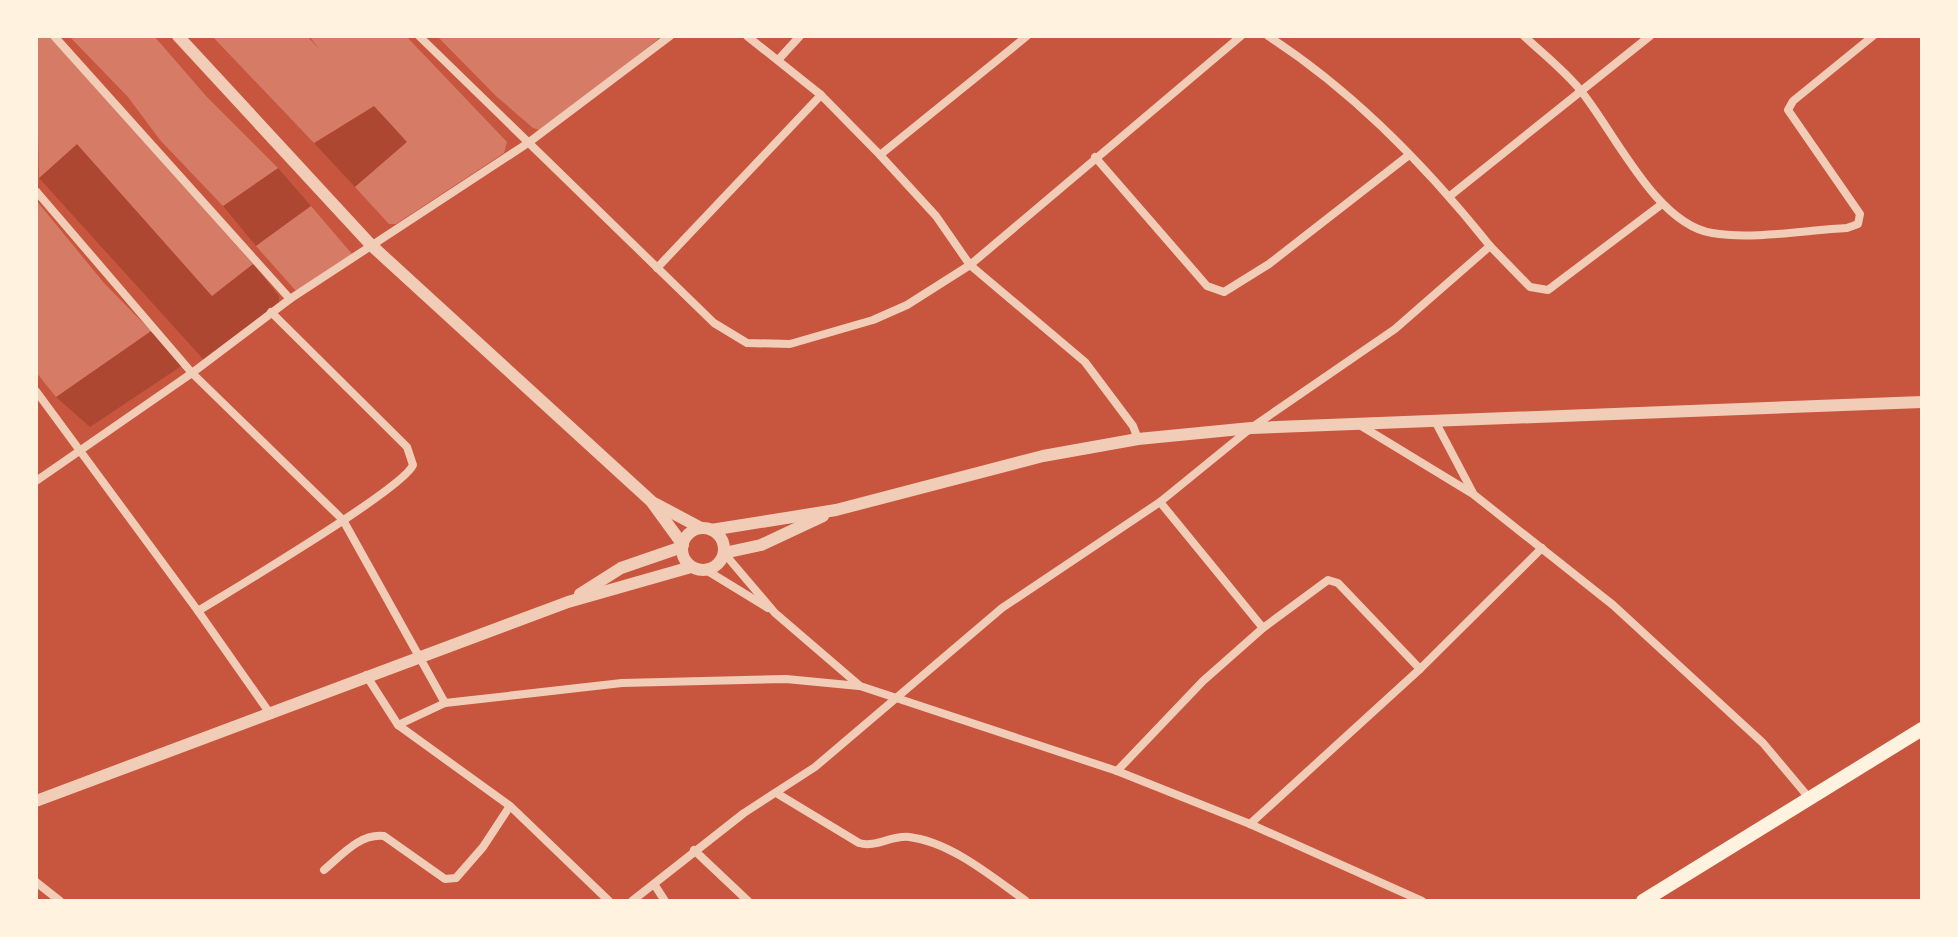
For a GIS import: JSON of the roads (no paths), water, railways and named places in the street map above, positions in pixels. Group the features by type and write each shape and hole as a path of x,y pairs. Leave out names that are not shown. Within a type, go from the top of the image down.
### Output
{"main road":[{"path":"1643,901 1922,729"}],"street":[{"path":"54,36 290,299"},
{"path":"178,36 371,245 651,501 682,546 684,558 691,567"},
{"path":"419,36 730,335 765,346 790,344 873,320 907,305 970,265 1241,36"},
{"path":"36,481 192,373 271,312 528,143 670,36"},
{"path":"747,36 821,95 880,155 936,216 970,265 1085,362 1133,426 1138,439"},
{"path":"778,60 800,36"},
{"path":"880,155 1027,36"},
{"path":"1268,36 1317,70 1451,195 1490,246 1530,287 1548,290 1662,204"},
{"path":"1524,36 1580,89 1662,204 1690,225 1711,233 1847,228 1858,224 1860,214 1788,110 1793,101 1873,36"},
{"path":"1451,195 1650,36"},
{"path":"657,268 821,95"},
{"path":"1095,157 1197,275 1213,290 1224,292 1269,264 1409,155"},
{"path":"36,191 192,373 343,520 445,703"},
{"path":"632,901 694,850 815,767 1002,608 1160,502 1251,428 1395,329 1490,246"},
{"path":"198,611 343,520 411,471 411,453 271,312"},
{"path":"36,391 83,450 271,715"},
{"path":"568,602 621,568 682,546 689,534 706,529 836,510 1043,456 1138,439 1251,428 1356,423 1922,402"},
{"path":"1435,421 1473,494"},
{"path":"1356,423 1473,494 1613,605 1763,743 1811,799"},
{"path":"651,501 721,539 724,553 775,613"},
{"path":"1160,502 1263,628"},
{"path":"724,553 761,545 836,510"},
{"path":"1250,824 1420,669 1542,548"},
{"path":"706,570 718,565 724,553"},
{"path":"36,801 568,602 691,567 706,570 775,613 860,686"},
{"path":"1117,771 1174,709 1263,628 1322,582 1333,580 1420,669"},
{"path":"366,675 398,725 510,806 609,901"},
{"path":"398,725 445,703 622,683 786,679 860,686 896,695 1117,771 1250,824 1422,901"},
{"path":"778,794 859,843 867,845 904,836 938,846 979,868 1026,901"},
{"path":"324,870 363,837 375,835 396,843 445,879 456,878 483,847 510,806"},
{"path":"694,850 748,901"},
{"path":"36,882 60,901"},
{"path":"654,884 665,901"}]}
